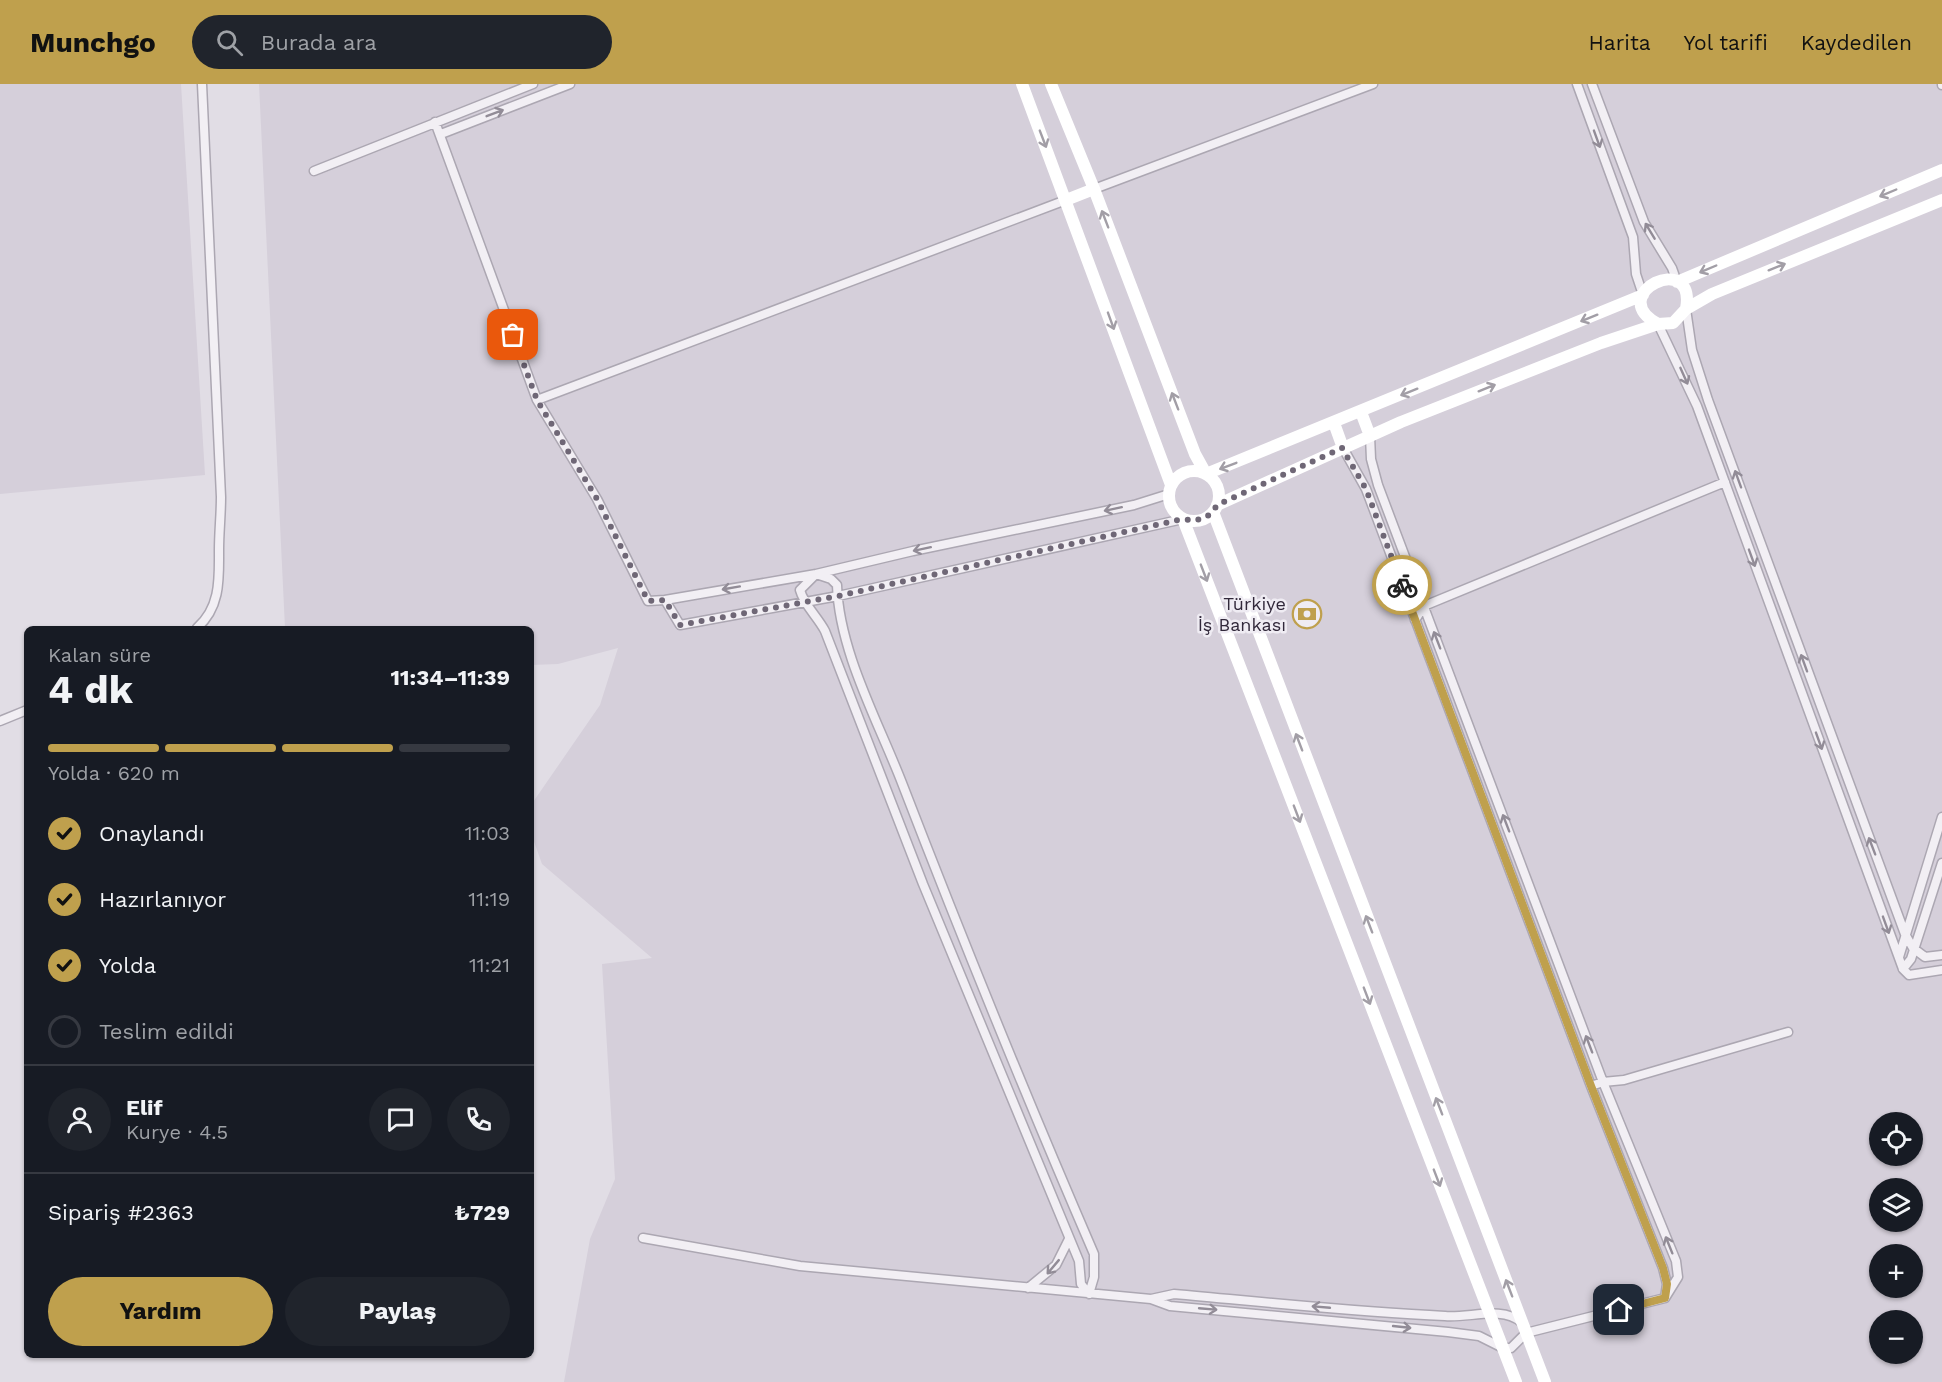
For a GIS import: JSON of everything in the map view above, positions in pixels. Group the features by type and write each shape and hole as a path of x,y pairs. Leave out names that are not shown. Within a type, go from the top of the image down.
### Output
{"street":[{"path":"199,626 214,603 220,579 221,497 202,84"},
{"path":"314,171 532,84"},
{"path":"441,134 570,84"},
{"path":"1022,84 1170,489 1170,504 1183,519 1516,1382"},
{"path":"1051,84 1094,189 1195,454 1206,474 1217,487 1215,508 1545,1382"},
{"path":"537,400 1373,84"},
{"path":"1577,84 1633,237 1636,274 1643,295 1643,310 1658,324 1689,387 1898,957 1903,969 1909,975 1942,970"},
{"path":"1592,84 1644,222 1687,296 1686,309 1692,350 1707,400 1905,934 1913,948 1926,957"},
{"path":"435,122 537,400 597,499 648,601 816,574 913,550 1134,505 1170,489 1186,472 1206,474 1334,423 1643,295 1649,285 1656,280 1670,279 1677,282 1942,170"},
{"path":"665,600 680,625 838,596 1183,519 1202,519 1215,508 1342,448 1601,343 1658,324 1673,323 1686,309 1712,294 1942,200"},
{"path":"643,1238 800,1266 1151,1299 1170,1306 1479,1336 1503,1348 1511,1348 1524,1328 1665,1298 1678,1277 1676,1262 1603,1082 1378,485 1371,459 1370,436 1361,412"},
{"path":"1334,423 1342,448 1366,489 1591,1086 1663,1268 1667,1284 1665,1298"},
{"path":"1415,620 1424,606 1725,482"},
{"path":"816,574 831,579 837,585 838,613 851,653 938,878 1094,1254 1094,1277 1089,1294"},
{"path":"816,574 800,590 803,602 814,612 825,630 923,884 1079,1261 1081,1284 1089,1294"},
{"path":"0,721 24,711"},
{"path":"1453,719 1465,715"},
{"path":"1898,957 1942,817"},
{"path":"1505,857 1517,852"},
{"path":"1903,969 1911,959 1942,863"},
{"path":"1911,959 1942,955"},
{"path":"1591,1086 1624,1080 1788,1032"},
{"path":"1028,1288 1056,1265 1069,1239"},
{"path":"1151,1299 1174,1294 1448,1317 1501,1313 1512,1315 1524,1328"},
{"path":"1359,1323 1360,1310"}],"shaded area":[{"path":"0,84 181,84 205,475 0,494"},
{"path":"259,84 1942,84 1942,1382 564,1382 590,1239 615,1179 602,964 652,958 542,864 534,841 534,801 600,705 618,648 558,664 534,665 534,626 285,626"}],"way so far":[{"path":"513,335 537,400 597,499 648,601 665,600 680,625 838,596 1183,519 1192,521 1202,519 1213,512 1217,505 1342,448 1366,489 1402,585"}],"place":[{"name":"Türkiye İş Bankası","path":"1307,614"}],"route":[{"path":"1402,585 1591,1086 1663,1268 1667,1284 1665,1298 1619,1310"}]}
